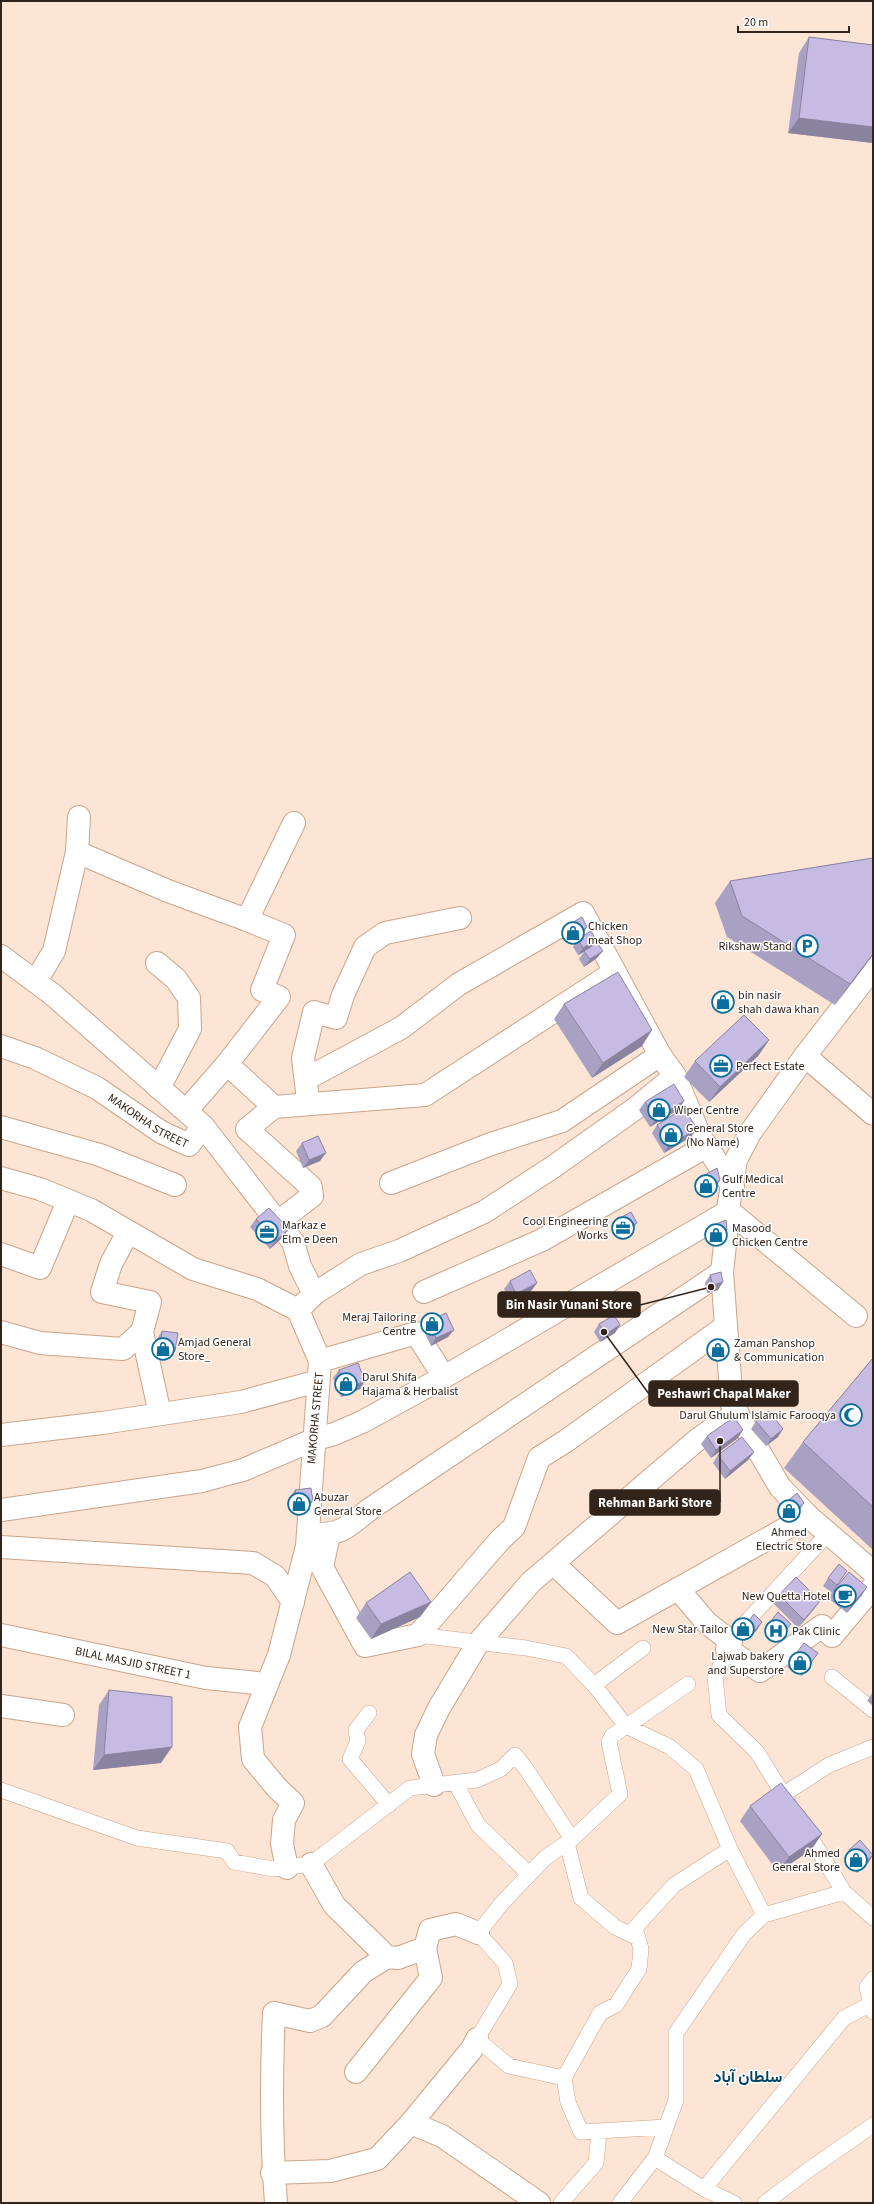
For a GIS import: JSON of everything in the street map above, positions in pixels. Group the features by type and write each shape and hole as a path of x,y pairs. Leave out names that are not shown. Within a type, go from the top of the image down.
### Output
{"street":[{"path":"36,981 54,951 78,852 79,817"},
{"path":"247,920 294,822"},
{"path":"78,852 168,891 284,935 262,990 279,997 226,1064 186,1111"},
{"path":"306,1079 402,1028 459,984 582,913 613,973 660,1055 675,1076 700,1136 732,1187"},
{"path":"309,1104 303,1058 314,1012 336,1018 343,995 365,947 385,933 460,918"},
{"path":"1,956 36,981 203,1126"},
{"path":"157,963 176,979 189,998 190,1029 159,1088"},
{"path":"873,968 805,1056 743,1147 736,1160 729,1211 726,1220 726,1236 722,1272 732,1405 780,1487 808,1516 873,1572"},
{"path":"278,1222 312,1196 311,1187 247,1129 274,1107 425,1095 613,973"},
{"name":"MAKORHA STREET","path":"1,1046 35,1058 97,1088 161,1132 189,1145 203,1126 293,1242 300,1266 314,1294"},
{"path":"391,1183 491,1144 562,1121 660,1055"},
{"path":"805,1056 873,1114"},
{"path":"226,1064 274,1107"},
{"path":"1,1178 40,1189 91,1210 193,1269 257,1289 298,1310 314,1294 361,1264 398,1251 484,1212 559,1162 675,1076"},
{"path":"1,1127 100,1154 175,1185"},
{"path":"424,1292 542,1240 707,1146"},
{"path":"1,1254 40,1268 68,1201"},
{"path":"729,1211 856,1316"},
{"path":"1,1510 202,1481 243,1470 313,1440 334,1434 362,1422 444,1377 729,1211"},
{"path":"128,1232 111,1264 102,1292 150,1302 142,1332 160,1414"},
{"path":"307,1534 329,1535 341,1532 370,1509 722,1272"},
{"name":"MAKORHA STREET","path":"287,1868 282,1844 284,1820 293,1803 277,1788 253,1759 250,1727 279,1655 307,1546 313,1440 319,1371 298,1310"},
{"path":"329,1535 322,1567 365,1646 418,1635 500,1540 514,1527 539,1458 566,1441 726,1326"},
{"path":"1,1332 40,1343 123,1349 142,1332"},
{"path":"1,1435 241,1402 416,1333 444,1377"},
{"path":"434,1785 423,1754 426,1735 439,1708 478,1643 531,1582 554,1564 697,1440 738,1414"},
{"path":"554,1564 617,1623 808,1516"},
{"path":"1,1547 252,1563 275,1576 293,1602"},
{"path":"678,1589 706,1622 729,1645 760,1671 822,1626 832,1636 873,1587"},
{"name":"BILAL MASJID STREET 1","path":"1,1636 206,1678 267,1684"},
{"path":"1,1706 63,1715"},
{"path":"311,1864 334,1905 387,1957"},
{"path":"356,2072 431,1978 425,1948 430,1930 456,1924 478,1932"},
{"path":"276,2203 272,2173 271,2076 274,2013 310,2021 322,2016 363,1972 387,1957 398,1958 425,1948"},
{"path":"272,2173 330,2171 377,2159 410,2124 472,2049 477,2039"},
{"path":"410,2124 442,2136 539,2203"}],"lane":[{"path":"831,1536 820,1541 736,1633 714,1677 719,1715 757,1752 844,1892 873,1918"},
{"path":"418,1635 526,1648 566,1656 594,1684 626,1726 670,1747 696,1769 730,1849 764,1915"},
{"path":"594,1684 643,1648"},
{"path":"832,1678 873,1710"},
{"path":"564,2078 509,2066 477,2039 510,1984 505,1963 478,1932 545,1858 570,1841 620,1794 609,1742 612,1736 688,1684"},
{"path":"369,1713 356,1730 358,1742 350,1759 389,1805"},
{"path":"784,1794 829,1765 873,1747"},
{"path":"1,1790 137,1838 227,1851 234,1862 273,1869 311,1864 410,1788 477,1780 501,1769 515,1755 527,1770 570,1841 581,1898 615,1927 638,1938"},
{"path":"455,1782 478,1825 529,1874"},
{"path":"666,2127 599,2133 581,2132 568,2102 564,2078 600,2013 616,2005 639,1969 641,1948 635,1928 674,1885 730,1849"},
{"path":"620,2203 655,2158 676,2100 676,2033 744,1934 764,1915 844,1892"},
{"path":"704,2189 844,2018 872,2008 867,1987 873,1979"},
{"path":"765,2203 806,2171 873,2125"},
{"path":"561,2203 596,2162 599,2133"},
{"path":"655,2158 704,2189 734,2203"}],"building":[{"path":"809,37 873,45 873,127 799,118"},
{"name":"Rikshaw Stand","path":"873,858 873,954 850,984 742,916 730,881"},
{"path":"582,917 587,927 575,934 570,924"},
{"path":"591,931 596,940 583,948 578,939"},
{"path":"597,943 603,951 590,959 584,951"},
{"path":"618,972 652,1030 603,1063 564,1004"},
{"name":"Perfect Estate","path":"744,1015 769,1040 720,1087 695,1061"},
{"path":"674,1084 684,1101 656,1119 645,1102"},
{"path":"684,1108 697,1129 669,1145 657,1125"},
{"path":"318,1136 326,1153 309,1160 302,1143"},
{"path":"717,1168 720,1180 707,1188 703,1176"},
{"path":"269,1208 289,1229 275,1241 256,1219"},
{"path":"631,1212 637,1223 625,1229 620,1218"},
{"path":"726,1220 727,1230 718,1233 716,1224"},
{"path":"530,1270 537,1283 516,1294 510,1281"},
{"path":"721,1272 723,1282 713,1285 710,1275"},
{"path":"446,1313 454,1330 436,1338 429,1321"},
{"path":"614,1315 620,1325 606,1334 599,1324"},
{"path":"162,1331 178,1333 175,1351 160,1349"},
{"path":"873,1358 873,1507 803,1442"},
{"path":"358,1363 365,1381 346,1389 339,1370"},
{"path":"769,1411 783,1429 771,1439 756,1421"},
{"path":"734,1417 743,1430 716,1450 707,1436"},
{"path":"742,1437 754,1452 730,1471 718,1455"},
{"path":"311,1488 313,1501 297,1503 295,1490"},
{"path":"797,1493 804,1503 792,1513 784,1504"},
{"path":"839,1564 847,1571 837,1585 828,1578"},
{"path":"410,1572 431,1602 381,1624 366,1603"},
{"path":"849,1572 867,1587 852,1605 834,1590"},
{"path":"796,1577 820,1601 804,1620 779,1595"},
{"path":"778,1612 791,1624 783,1633 771,1621"},
{"path":"754,1614 762,1622 754,1631 746,1624"},
{"path":"804,1643 818,1653 807,1668 792,1659"},
{"path":"109,1690 172,1697 172,1747 104,1755"},
{"path":"781,1783 822,1834 789,1857 750,1806"},
{"path":"860,1840 873,1855 862,1865 849,1850"}],"place":[{"name":"Chicken meat Shop","path":"573,933"},
{"name":"Rikshaw Stand","path":"807,946"},
{"name":"bin nasir shah dawa khan","path":"723,1002"},
{"name":"Perfect Estate","path":"721,1066"},
{"name":"Wiper Centre","path":"659,1110"},
{"name":"General Store (No Name)","path":"671,1135"},
{"name":"Gulf Medical Centre","path":"706,1186"},
{"name":"Cool Engineering Works","path":"623,1228"},
{"name":"Markaz e Elm e Deen","path":"267,1232"},
{"name":"Masood Chicken Centre","path":"716,1235"},
{"name":"Bin Nasir Yunani Store","path":"711,1287"},
{"name":"Meraj Tailoring Centre","path":"432,1324"},
{"name":"Peshawri Chapal Maker","path":"604,1332"},
{"name":"Amjad General Store_","path":"163,1349"},
{"name":"Zaman Panshop & Communication","path":"718,1350"},
{"name":"Darul Shifa Hajama & Herbalist","path":"346,1384"},
{"name":"Darul Ghulum Islamic Farooqya","path":"851,1415"},
{"name":"Rehman Barki Store","path":"720,1441"},
{"name":"Abuzar General Store","path":"299,1504"},
{"name":"Ahmed Electric Store","path":"789,1511"},
{"name":"New Quetta Hotel","path":"845,1596"},
{"name":"New Star Tailor","path":"743,1629"},
{"name":"Pak Clinic","path":"776,1631"},
{"name":"Lajwab bakery and Superstore","path":"800,1663"},
{"name":"Ahmed General Store","path":"856,1860"}],"district":[{"name":"سلطان آباد","path":"748,2076"}]}
